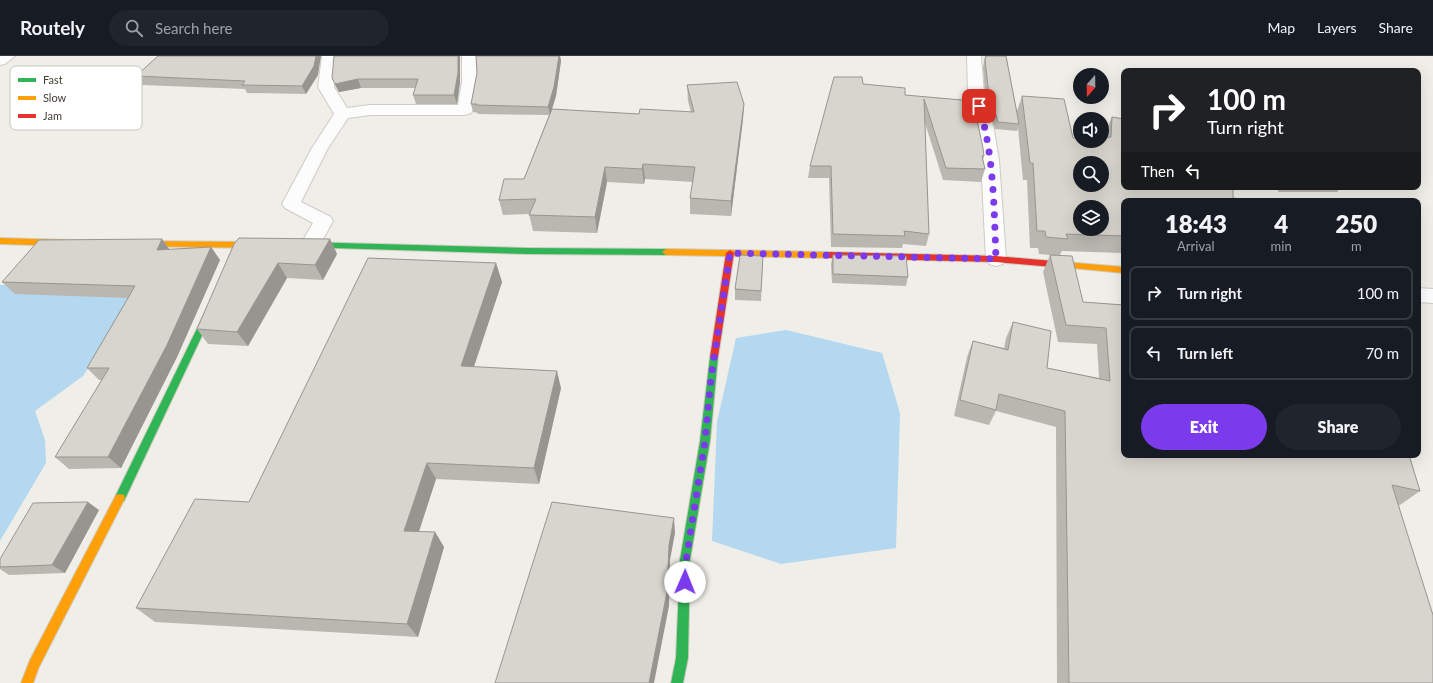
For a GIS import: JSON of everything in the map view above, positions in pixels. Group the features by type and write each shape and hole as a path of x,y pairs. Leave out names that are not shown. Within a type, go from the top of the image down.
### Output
{"street":[{"path":"0,61 8,56"},
{"path":"329,56 326,87 342,114"},
{"path":"303,245 324,221 291,204 320,148 342,114 370,110 465,110 470,82 469,56"},
{"path":"974,56 976,94 986,130 989,153 996,259"},
{"path":"0,241 75,243"},
{"path":"129,244 236,249 274,245"},
{"path":"303,245 528,251 730,253 996,259 1121,270"},
{"path":"677,683 682,658 686,560 705,441 711,378 730,253"},
{"path":"1421,295 1433,296"},
{"path":"27,683 34,664 135,469 186,365 216,299"}],"water":[{"path":"38,284 105,286 132,299 83,376 35,411 45,440 46,463 0,541 0,285"},
{"path":"786,330 882,353 900,413 896,548 781,564 712,541 717,422 736,338"}],"building":[{"path":"158,56 316,56 314,66 302,86 242,85 245,81 142,76 142,71"},
{"path":"334,56 458,56 458,73 454,95 413,95 418,79 358,79 335,84 332,78"},
{"path":"476,56 559,56 554,87 548,107 471,104 477,73"},
{"path":"986,56 1006,56 1019,124 998,122 988,87 985,60"},
{"path":"834,77 862,77 863,84 905,88 905,95 973,101 983,148 984,156 982,156 985,169 946,168 924,99 929,234 904,231 905,236 833,234 831,166 810,166"},
{"path":"737,82 744,104 731,201 690,198 695,167 643,164 642,169 605,167 595,217 529,215 536,199 499,200 504,179 524,179 552,109 639,114 640,109 694,112 687,85"},
{"path":"1022,96 1064,99 1073,138 1073,148 1109,148 1112,117 1121,118 1121,190 1233,190 1233,198 1121,198 1121,236 1109,235 1109,200 1073,200 1073,234 1066,234 1068,239 1046,237 1045,231 1037,231 1033,163 1030,163"},
{"path":"239,238 330,239 315,265 278,263 237,332 197,329 234,244"},
{"path":"162,239 157,250 211,247 167,345 108,457 55,457 109,368 87,368 135,286 2,282 39,240"},
{"path":"740,255 763,256 761,291 735,289"},
{"path":"833,255 906,256 908,277 833,274"},
{"path":"1050,255 1072,256 1083,302 1121,305 1121,458 1410,458 1420,491 1392,485 1433,615 1433,683 1069,683 1065,411 999,394 996,410 960,400 973,341 1008,350 1013,322 1051,331 1047,368 1110,381 1106,328 1066,325"},
{"path":"368,258 496,263 461,366 557,371 534,468 427,463 404,531 435,532 407,624 136,608 195,499 249,502"},
{"path":"88,502 52,565 0,567 0,559 33,503"},
{"path":"552,502 674,518 669,545 667,592 649,683 495,683"}],"traffic: fast":[{"path":"303,245 528,251 666,252"},
{"path":"120,498 212,306"},
{"path":"677,683 682,658 685,560 705,441 714,357"}],"traffic: slow":[{"path":"0,241 67,243"},
{"path":"135,244 263,245"},
{"path":"666,252 829,255"},
{"path":"1053,264 1121,270"},
{"path":"27,683 34,664 120,498"}],"traffic: jam":[{"path":"714,357 730,253"},
{"path":"829,255 996,259 1053,264"}],"route":[{"path":"685,582 686,560 705,441 711,378 730,253 996,259 990,160 986,130 979,106"}]}
